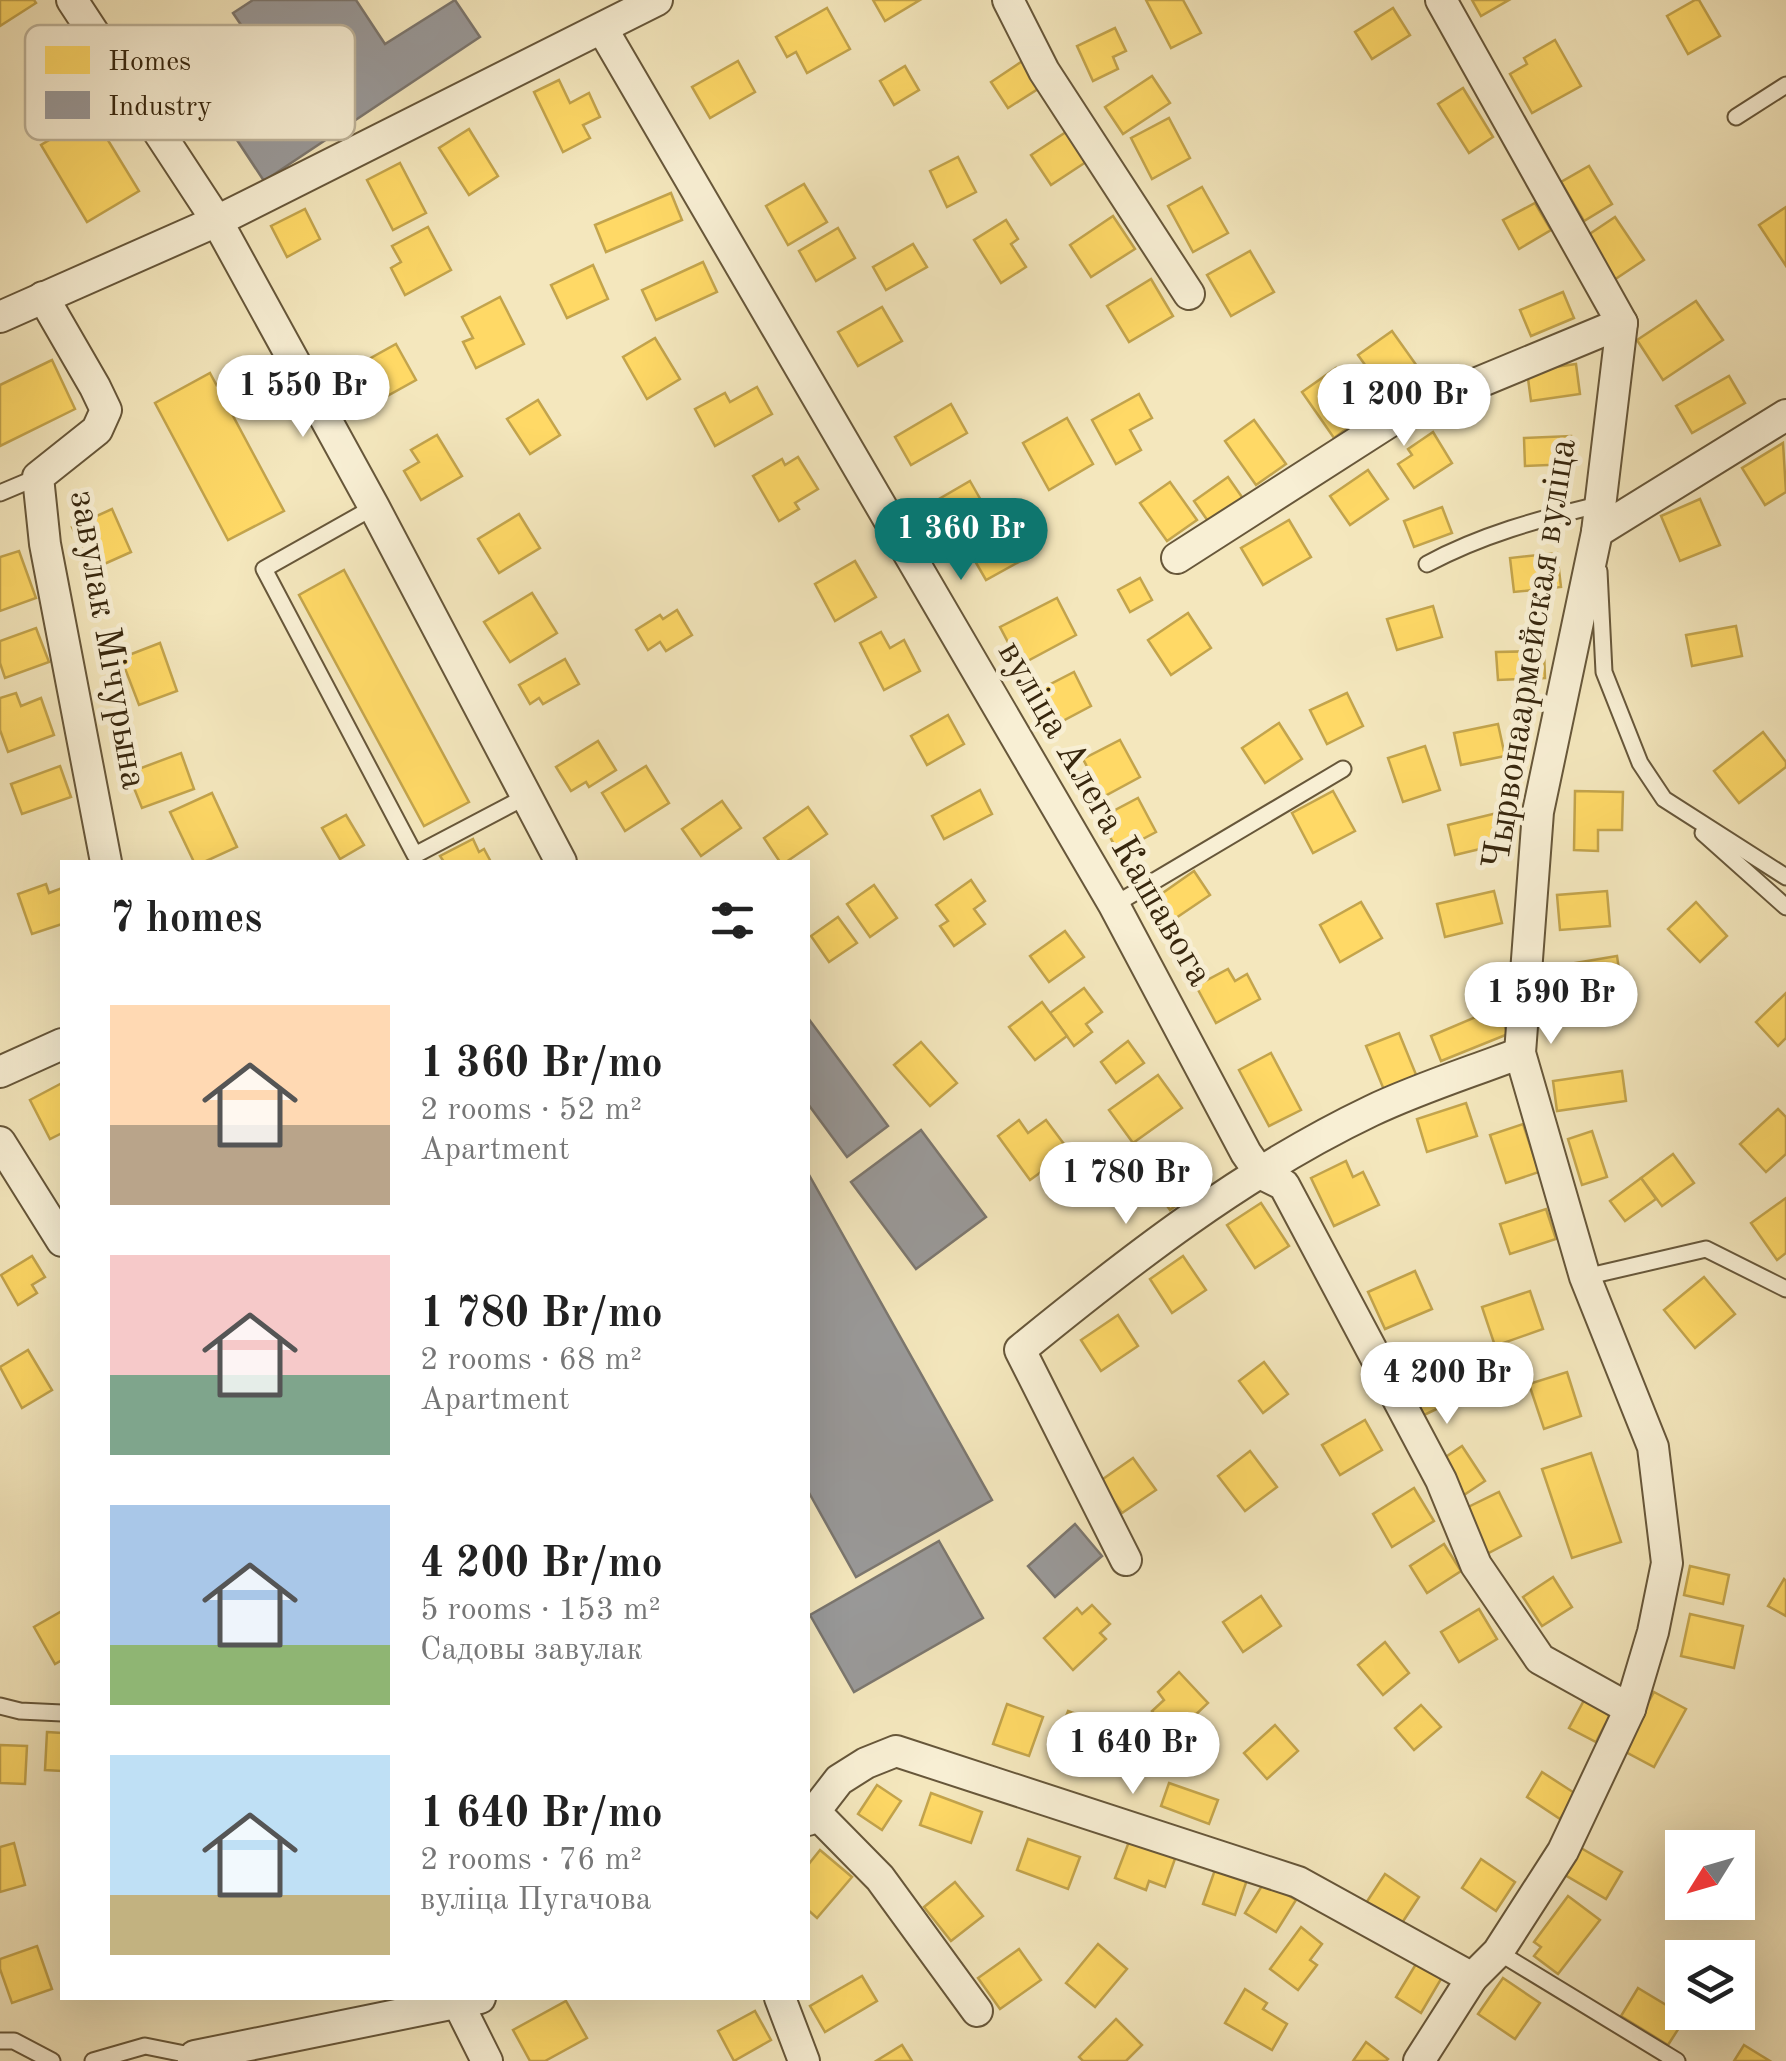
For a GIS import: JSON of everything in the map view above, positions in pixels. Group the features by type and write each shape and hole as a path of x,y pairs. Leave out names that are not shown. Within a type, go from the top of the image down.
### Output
{"street":[{"path":"72,0 88,25"},
{"path":"0,318 217,221 657,0"},
{"path":"1008,0 1044,71 1189,294"},
{"path":"1177,558 1400,416 1622,323 1440,0"},
{"name":"вуліца Алега Кашавога","path":"603,30 1114,905 1246,1153 1260,1173 1284,1185 1441,1480 1476,1566 1540,1659 1630,1709"},
{"path":"164,140 217,221 374,507 560,860"},
{"name":"завулак Мічурына","path":"44,297 106,410 98,430 38,478 45,544 106,860"},
{"name":"Чырвонаармейская вуліца","path":"1420,2061 1472,1978 1498,1952 1563,1851 1630,1709 1653,1632 1667,1563 1654,1447 1585,1277 1520,1052 1538,812 1598,518 1622,323"},
{"path":"1598,518 1786,415"},
{"path":"0,1072 60,1045"},
{"path":"1126,1560 1020,1350 1130,1260 1260,1173 1372,1110 1520,1052"},
{"path":"0,1142 60,1238"},
{"path":"977,2011 880,1878 811,1816 839,1780 896,1751 1298,1882 1472,1978"},
{"path":"194,2059 469,2000 488,2061"},
{"path":"781,2000 804,2061"}],"lane":[{"path":"1736,117 1786,85"},
{"path":"0,493 38,478"},
{"path":"374,507 264,569 406,838 415,855 527,796"},
{"path":"1427,564 1460,546 1536,520 1598,518 1604,672 1640,763 1664,799 1786,906"},
{"path":"1114,905 1343,769"},
{"path":"1664,799 1786,878"},
{"path":"1585,1277 1706,1249 1786,1289"},
{"path":"0,1706 20,1711 60,1712"},
{"path":"1498,1952 1677,2061"},
{"path":"0,2040 14,2041 52,2061"},
{"path":"93,2061 144,2046 194,2059"}],"building: Homes":[{"path":"0,0 34,0 36,3 0,26"},
{"path":"873,0 920,0 885,21"},
{"path":"1146,0 1183,0 1201,33 1171,48"},
{"path":"1472,0 1509,0 1481,16"},
{"path":"1699,0 1720,36 1688,54 1667,16"},
{"path":"827,8 850,49 807,73 796,52 787,57 776,37"},
{"path":"1393,8 1410,35 1372,59 1355,32"},
{"path":"1115,28 1126,51 1113,57 1118,69 1093,81 1077,46"},
{"path":"1555,40 1581,86 1532,113 1510,74 1527,64 1524,58"},
{"path":"1024,60 1041,87 1008,108 991,82"},
{"path":"738,61 755,92 710,118 692,87"},
{"path":"905,66 919,90 894,105 880,81"},
{"path":"1152,76 1170,103 1123,134 1105,107"},
{"path":"559,80 570,103 589,93 600,117 583,125 590,138 563,152 534,92"},
{"path":"1463,88 1493,137 1469,153 1438,104"},
{"path":"1169,118 1190,158 1152,179 1131,138"},
{"path":"469,129 498,176 469,195 439,148"},
{"path":"1066,132 1086,162 1051,185 1031,155"},
{"path":"49,140 108,140 139,191 87,222 41,145"},
{"path":"958,157 976,192 947,207 930,171"},
{"path":"400,163 426,213 393,230 367,180"},
{"path":"1589,166 1612,204 1584,221 1561,182"},
{"path":"804,184 827,222 788,245 766,206"},
{"path":"1202,187 1228,233 1193,252 1168,206"},
{"path":"671,193 682,220 606,252 595,225"},
{"path":"1535,203 1551,230 1519,249 1503,220"},
{"path":"1786,207 1786,266 1759,225"},
{"path":"305,209 320,239 287,257 271,226"},
{"path":"1113,216 1135,249 1091,277 1070,245"},
{"path":"1615,217 1644,260 1614,280 1585,237"},
{"path":"1006,220 1018,239 1011,244 1026,267 1001,283 974,240"},
{"path":"428,227 451,270 405,295 391,268 401,262 392,246"},
{"path":"838,228 855,258 816,281 799,251"},
{"path":"913,244 927,267 886,290 873,267"},
{"path":"1250,251 1274,292 1231,316 1207,275"},
{"path":"703,262 717,292 656,320 642,290"},
{"path":"593,265 608,299 567,318 551,285"},
{"path":"1151,279 1173,316 1129,342 1107,306"},
{"path":"1563,292 1574,318 1531,336 1520,310"},
{"path":"500,297 524,344 476,368 463,342 473,338 462,317"},
{"path":"1696,301 1723,340 1663,380 1637,340"},
{"path":"882,307 902,341 858,366 838,332"},
{"path":"1392,331 1424,376 1390,400 1358,355"},
{"path":"655,338 680,379 647,399 623,357"},
{"path":"396,344 416,380 371,405 351,369"},
{"path":"52,360 75,409 0,446 0,385"},
{"path":"1576,364 1580,394 1531,401 1527,371"},
{"path":"1336,368 1368,413 1334,438 1302,392"},
{"path":"210,373 284,511 228,540 155,403"},
{"path":"1729,376 1745,403 1692,433 1676,406"},
{"path":"757,387 772,414 715,446 695,409 725,393 730,402"},
{"path":"1139,394 1152,418 1130,430 1141,450 1116,464 1092,420"},
{"path":"538,400 560,435 530,454 507,419"},
{"path":"951,404 967,433 911,465 895,437"},
{"path":"1067,418 1093,464 1049,490 1023,443"},
{"path":"1254,420 1286,464 1256,485 1225,441"},
{"path":"1433,432 1452,463 1414,488 1398,464 1412,455 1408,449"},
{"path":"437,435 462,476 421,500 404,471 419,462 411,450"},
{"path":"1571,436 1572,464 1525,466 1524,438"},
{"path":"1783,443 1786,492 1765,505 1742,468"},
{"path":"798,457 818,489 795,503 799,509 779,521 753,476 782,459 785,465"},
{"path":"1368,470 1388,499 1350,525 1330,496"},
{"path":"1228,477 1244,500 1210,524 1194,501"},
{"path":"970,481 986,509 944,534 927,506"},
{"path":"1170,482 1197,520 1167,541 1140,503"},
{"path":"1700,499 1720,545 1680,561 1661,516"},
{"path":"1442,507 1452,533 1414,547 1404,521"},
{"path":"112,509 131,552 102,565 95,549 85,554 72,527"},
{"path":"519,514 540,548 499,573 478,539"},
{"path":"1289,520 1311,557 1263,585 1241,548"},
{"path":"1009,527 1026,558 986,580 968,549"},
{"path":"19,551 36,598 0,611 0,557"},
{"path":"1557,553 1561,587 1514,592 1510,558"},
{"path":"855,561 876,597 835,621 815,584"},
{"path":"344,570 469,802 424,826 299,595"},
{"path":"1140,578 1152,600 1130,612 1118,590"},
{"path":"532,593 557,633 510,662 484,622"},
{"path":"1057,598 1076,635 1020,665 1000,627"},
{"path":"1433,606 1442,637 1397,650 1387,619"},
{"path":"677,610 692,635 666,651 660,642 648,650 636,630"},
{"path":"1188,613 1211,648 1171,675 1148,640"},
{"path":"1736,626 1742,656 1692,666 1686,635"},
{"path":"36,628 49,662 5,678 0,641"},
{"path":"881,632 890,648 904,640 920,671 884,690 860,643"},
{"path":"160,643 177,691 139,705 121,658"},
{"path":"1544,651 1545,678 1498,680 1496,652"},
{"path":"565,659 579,684 543,704 539,698 530,704 519,685"},
{"path":"1074,672 1091,706 1055,725 1037,691"},
{"path":"16,693 21,706 41,698 54,735 8,752 0,730 0,698"},
{"path":"1347,693 1363,726 1327,744 1310,710"},
{"path":"948,715 964,744 927,765 911,736"},
{"path":"1279,723 1302,759 1265,783 1242,748"},
{"path":"1498,724 1505,756 1461,765 1454,733"},
{"path":"1763,732 1786,767 1739,803 1714,771"},
{"path":"1120,740 1140,777 1103,797 1083,759"},
{"path":"598,741 616,770 589,787 586,782 571,791 556,767"},
{"path":"1425,746 1440,790 1403,802 1388,758"},
{"path":"181,753 194,789 142,808 128,773"},
{"path":"60,766 71,797 22,814 11,784"},
{"path":"646,766 669,803 625,831 602,793"},
{"path":"980,790 992,814 944,839 932,816"},
{"path":"1333,791 1355,831 1313,853 1292,813"},
{"path":"1575,791 1623,792 1622,830 1598,830 1598,851 1574,850"},
{"path":"212,793 237,847 208,860 193,860 170,812"},
{"path":"1138,798 1156,832 1118,852 1100,818"},
{"path":"722,801 741,828 701,856 682,829"},
{"path":"808,807 827,834 789,860 779,860 764,838"},
{"path":"1497,813 1505,843 1455,855 1448,825"},
{"path":"346,815 364,845 340,859 322,828"},
{"path":"473,839 479,852 484,849 490,860 443,860 440,856"},
{"path":"1194,871 1210,895 1170,922 1154,899"},
{"path":"971,880 985,901 974,909 985,924 954,946 940,926 948,921 936,905"},
{"path":"46,884 49,893 60,889 60,925 32,934 18,894"},
{"path":"874,885 897,918 870,937 847,904"},
{"path":"1494,891 1502,923 1445,937 1437,904"},
{"path":"1607,891 1610,926 1560,930 1557,895"},
{"path":"1361,902 1382,938 1340,962 1320,925"},
{"path":"1696,902 1727,936 1700,962 1668,929"},
{"path":"838,917 857,943 829,962 811,936"},
{"path":"1065,931 1084,957 1049,982 1030,956"},
{"path":"1617,956 1623,996 1580,1003 1575,963"},
{"path":"1228,969 1235,981 1247,974 1260,999 1216,1023 1196,986"},
{"path":"1084,988 1102,1012 1086,1024 1092,1032 1074,1046 1050,1013"},
{"path":"1786,993 1786,1038 1778,1046 1756,1022"},
{"path":"1042,1002 1067,1036 1035,1060 1009,1027"},
{"path":"1497,1008 1508,1034 1441,1061 1431,1036"},
{"path":"1399,1033 1417,1077 1384,1090 1366,1046"},
{"path":"1128,1041 1144,1063 1116,1083 1101,1062"},
{"path":"921,1042 957,1083 930,1106 894,1065"},
{"path":"1271,1053 1301,1110 1269,1126 1239,1070"},
{"path":"1622,1071 1626,1101 1557,1111 1553,1081"},
{"path":"1158,1075 1182,1108 1133,1143 1109,1110"},
{"path":"60,1084 60,1134 50,1139 30,1100"},
{"path":"1466,1103 1477,1136 1427,1152 1417,1119"},
{"path":"1778,1109 1786,1117 1786,1154 1766,1172 1740,1144"},
{"path":"1019,1120 1028,1133 1046,1120 1064,1144 1047,1157 1052,1164 1030,1180 998,1136"},
{"path":"1523,1124 1539,1172 1506,1183 1490,1135"},
{"path":"1592,1131 1607,1177 1582,1185 1568,1139"},
{"path":"1180,1147 1206,1184 1170,1210 1144,1173"},
{"path":"1673,1154 1694,1183 1662,1206 1641,1178"},
{"path":"1346,1161 1353,1177 1363,1172 1379,1205 1334,1226 1311,1178"},
{"path":"1641,1178 1656,1199 1625,1221 1610,1201"},
{"path":"1786,1198 1786,1253 1777,1260 1751,1223"},
{"path":"1261,1203 1289,1246 1255,1268 1227,1225"},
{"path":"1546,1209 1556,1239 1510,1254 1500,1224"},
{"path":"32,1256 45,1277 32,1285 37,1293 18,1305 1,1275"},
{"path":"1183,1256 1206,1290 1172,1313 1150,1279"},
{"path":"1415,1271 1432,1309 1385,1329 1368,1292"},
{"path":"1704,1277 1735,1314 1695,1348 1664,1310"},
{"path":"1530,1291 1543,1329 1495,1346 1482,1307"},
{"path":"1118,1315 1138,1346 1101,1371 1081,1340"},
{"path":"28,1350 52,1390 22,1408 0,1367"},
{"path":"1264,1362 1288,1394 1263,1413 1239,1381"},
{"path":"1450,1371 1462,1397 1424,1415 1412,1390"},
{"path":"1567,1372 1581,1416 1544,1429 1529,1384"},
{"path":"1365,1420 1382,1450 1340,1475 1322,1445"},
{"path":"1462,1446 1485,1481 1461,1497 1438,1462"},
{"path":"1250,1451 1277,1487 1245,1511 1218,1476"},
{"path":"1591,1453 1621,1542 1572,1558 1542,1469"},
{"path":"1133,1458 1156,1490 1122,1513 1100,1481"},
{"path":"1414,1488 1434,1521 1392,1547 1373,1514"},
{"path":"1499,1492 1521,1536 1481,1557 1458,1512"},
{"path":"1444,1544 1461,1571 1427,1593 1410,1566"},
{"path":"1690,1566 1729,1575 1723,1604 1684,1595"},
{"path":"1553,1577 1572,1607 1542,1626 1523,1597"},
{"path":"1786,1581 1786,1616 1768,1606"},
{"path":"1261,1596 1281,1626 1243,1652 1223,1622"},
{"path":"1092,1605 1110,1624 1100,1633 1106,1639 1073,1670 1044,1638 1077,1608 1082,1614"},
{"path":"1479,1609 1497,1639 1459,1662 1441,1632"},
{"path":"60,1612 60,1661 55,1664 34,1627"},
{"path":"1690,1614 1743,1626 1734,1668 1681,1656"},
{"path":"1385,1642 1409,1673 1383,1695 1358,1665"},
{"path":"1179,1672 1208,1703 1191,1719 1201,1729 1184,1746 1152,1711 1164,1700 1158,1692"},
{"path":"1654,1692 1686,1709 1654,1767 1622,1750"},
{"path":"1588,1693 1614,1707 1596,1742 1569,1728"},
{"path":"1007,1704 1043,1717 1029,1756 993,1744"},
{"path":"1421,1705 1441,1727 1414,1750 1395,1728"},
{"path":"1068,1711 1106,1725 1093,1760 1055,1746"},
{"path":"1275,1725 1298,1751 1267,1779 1244,1753"},
{"path":"47,1732 60,1733 60,1771 45,1770"},
{"path":"0,1745 27,1746 25,1784 0,1783"},
{"path":"1542,1772 1576,1794 1560,1819 1527,1797"},
{"path":"1169,1783 1218,1800 1209,1824 1161,1806"},
{"path":"877,1785 901,1801 882,1830 858,1814"},
{"path":"931,1793 982,1812 971,1843 920,1825"},
{"path":"1028,1839 1080,1857 1068,1889 1017,1870"},
{"path":"1130,1839 1176,1856 1165,1887 1149,1881 1146,1890 1115,1878"},
{"path":"14,1843 25,1885 0,1892 0,1847"},
{"path":"1581,1848 1622,1872 1606,1899 1565,1875"},
{"path":"820,1850 852,1877 817,1918 810,1912 810,1862"},
{"path":"1481,1859 1515,1882 1496,1911 1462,1888"},
{"path":"1217,1864 1249,1874 1235,1915 1203,1904"},
{"path":"1385,1874 1419,1897 1400,1926 1366,1903"},
{"path":"1265,1881 1296,1900 1276,1932 1245,1913"},
{"path":"955,1882 983,1916 951,1941 924,1907"},
{"path":"1568,1896 1600,1920 1558,1974 1534,1956 1541,1947 1534,1942"},
{"path":"1301,1927 1322,1944 1310,1960 1317,1965 1298,1990 1270,1969"},
{"path":"1098,1944 1127,1969 1095,2007 1066,1983"},
{"path":"37,1946 52,1989 12,2003 0,1959"},
{"path":"1019,1949 1041,1980 1000,2009 978,1978"},
{"path":"1419,1959 1444,1974 1421,2013 1396,1997"},
{"path":"862,1976 877,2001 825,2032 810,2006"},
{"path":"1503,1978 1540,2003 1515,2039 1478,2014"},
{"path":"1638,1988 1665,2004 1665,2030 1678,2030 1668,2045 1621,2016"},
{"path":"1245,1989 1267,2003 1263,2009 1287,2024 1272,2050 1225,2023"},
{"path":"566,2001 587,2038 545,2061 530,2061 513,2030"},
{"path":"755,2011 771,2040 734,2061 718,2031"},
{"path":"1116,2019 1142,2045 1126,2061 1083,2061 1079,2057"},
{"path":"1366,2042 1388,2059 1353,2061"},
{"path":"902,2045 912,2061 876,2061"},
{"path":"1744,2045 1770,2061 1734,2061"}],"building: Industry":[{"path":"253,0 356,0 385,44 455,0 480,37 355,120 355,25 241,25 233,13"},
{"path":"237,140 326,140 264,181"},
{"path":"810,1021 888,1126 847,1157 810,1107"},
{"path":"921,1130 986,1217 916,1269 851,1182"},
{"path":"810,1177 992,1500 856,1577 810,1495"},
{"path":"1075,1524 1102,1556 1055,1597 1028,1566"},
{"path":"939,1541 983,1618 854,1692 810,1615"}]}
